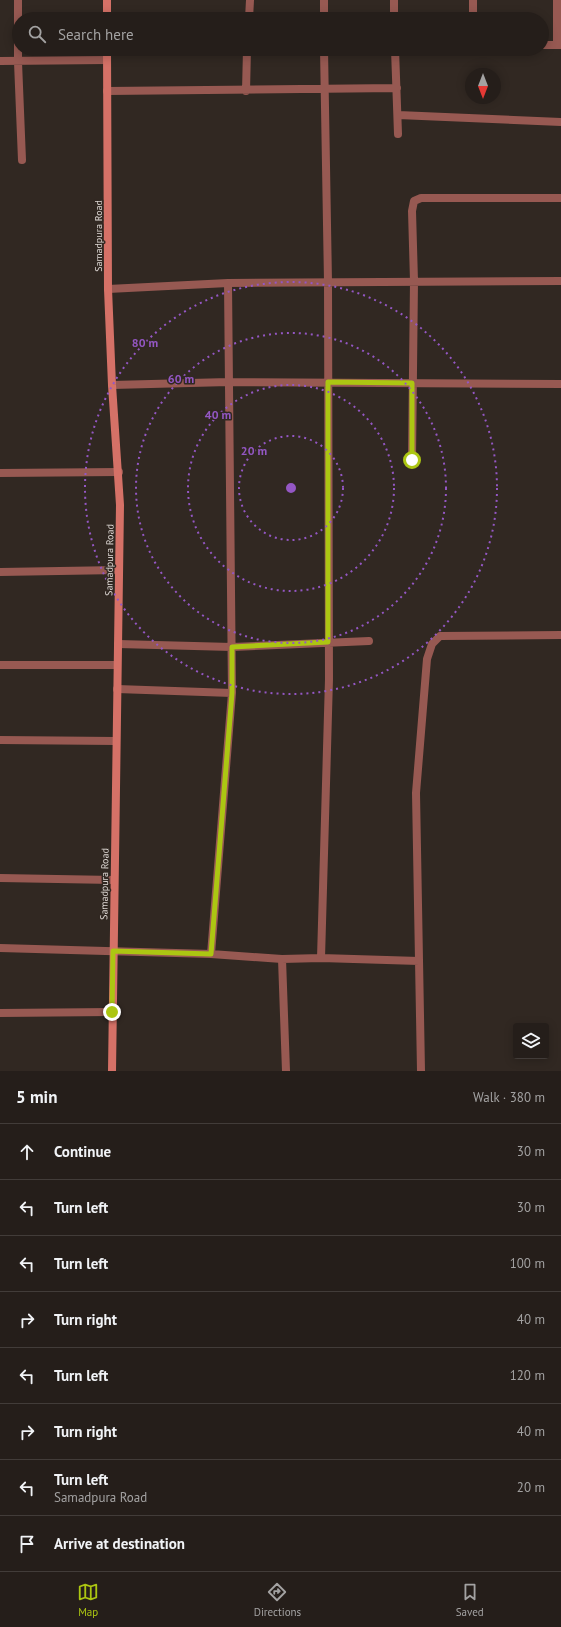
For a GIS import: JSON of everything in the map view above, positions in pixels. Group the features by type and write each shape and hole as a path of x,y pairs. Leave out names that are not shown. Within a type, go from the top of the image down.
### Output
{"street":[{"path":"18,0 18,12"},
{"path":"107,0 107,12"},
{"path":"249,12 250,0"},
{"path":"324,0 324,12"},
{"path":"394,0 394,12"},
{"path":"473,0 473,12"},
{"path":"557,0 559,45"},
{"path":"18,56 22,160"},
{"name":"Samadpura Road","path":"107,56 108,288 112,386 119,472 112,1071"},
{"path":"246,91 248,56"},
{"path":"321,958 329,679 328,282 324,56"},
{"path":"395,56 398,134"},
{"path":"0,61 107,60"},
{"path":"107,91 246,91 397,88"},
{"path":"398,115 561,122"},
{"path":"412,460 414,281 412,211 414,201 421,198 561,198"},
{"path":"108,288 228,283 561,281"},
{"path":"211,954 232,693 228,283"},
{"path":"112,386 229,382 561,384"},
{"path":"0,473 119,472"},
{"path":"0,572 119,570"},
{"path":"421,1071 416,793 428,659 432,644 440,636 561,635"},
{"path":"118,644 232,647 368,641"},
{"path":"0,665 117,665"},
{"path":"117,689 232,693"},
{"path":"0,740 116,740"},
{"path":"0,878 114,880"},
{"path":"0,948 211,954 282,959 321,958 419,961"},
{"path":"282,959 286,1071"},
{"path":"0,1013 112,1012"}],"route":[{"path":"112,1012 113,951 211,954 232,693 232,647 328,642 328,382 412,383 412,460"}]}
